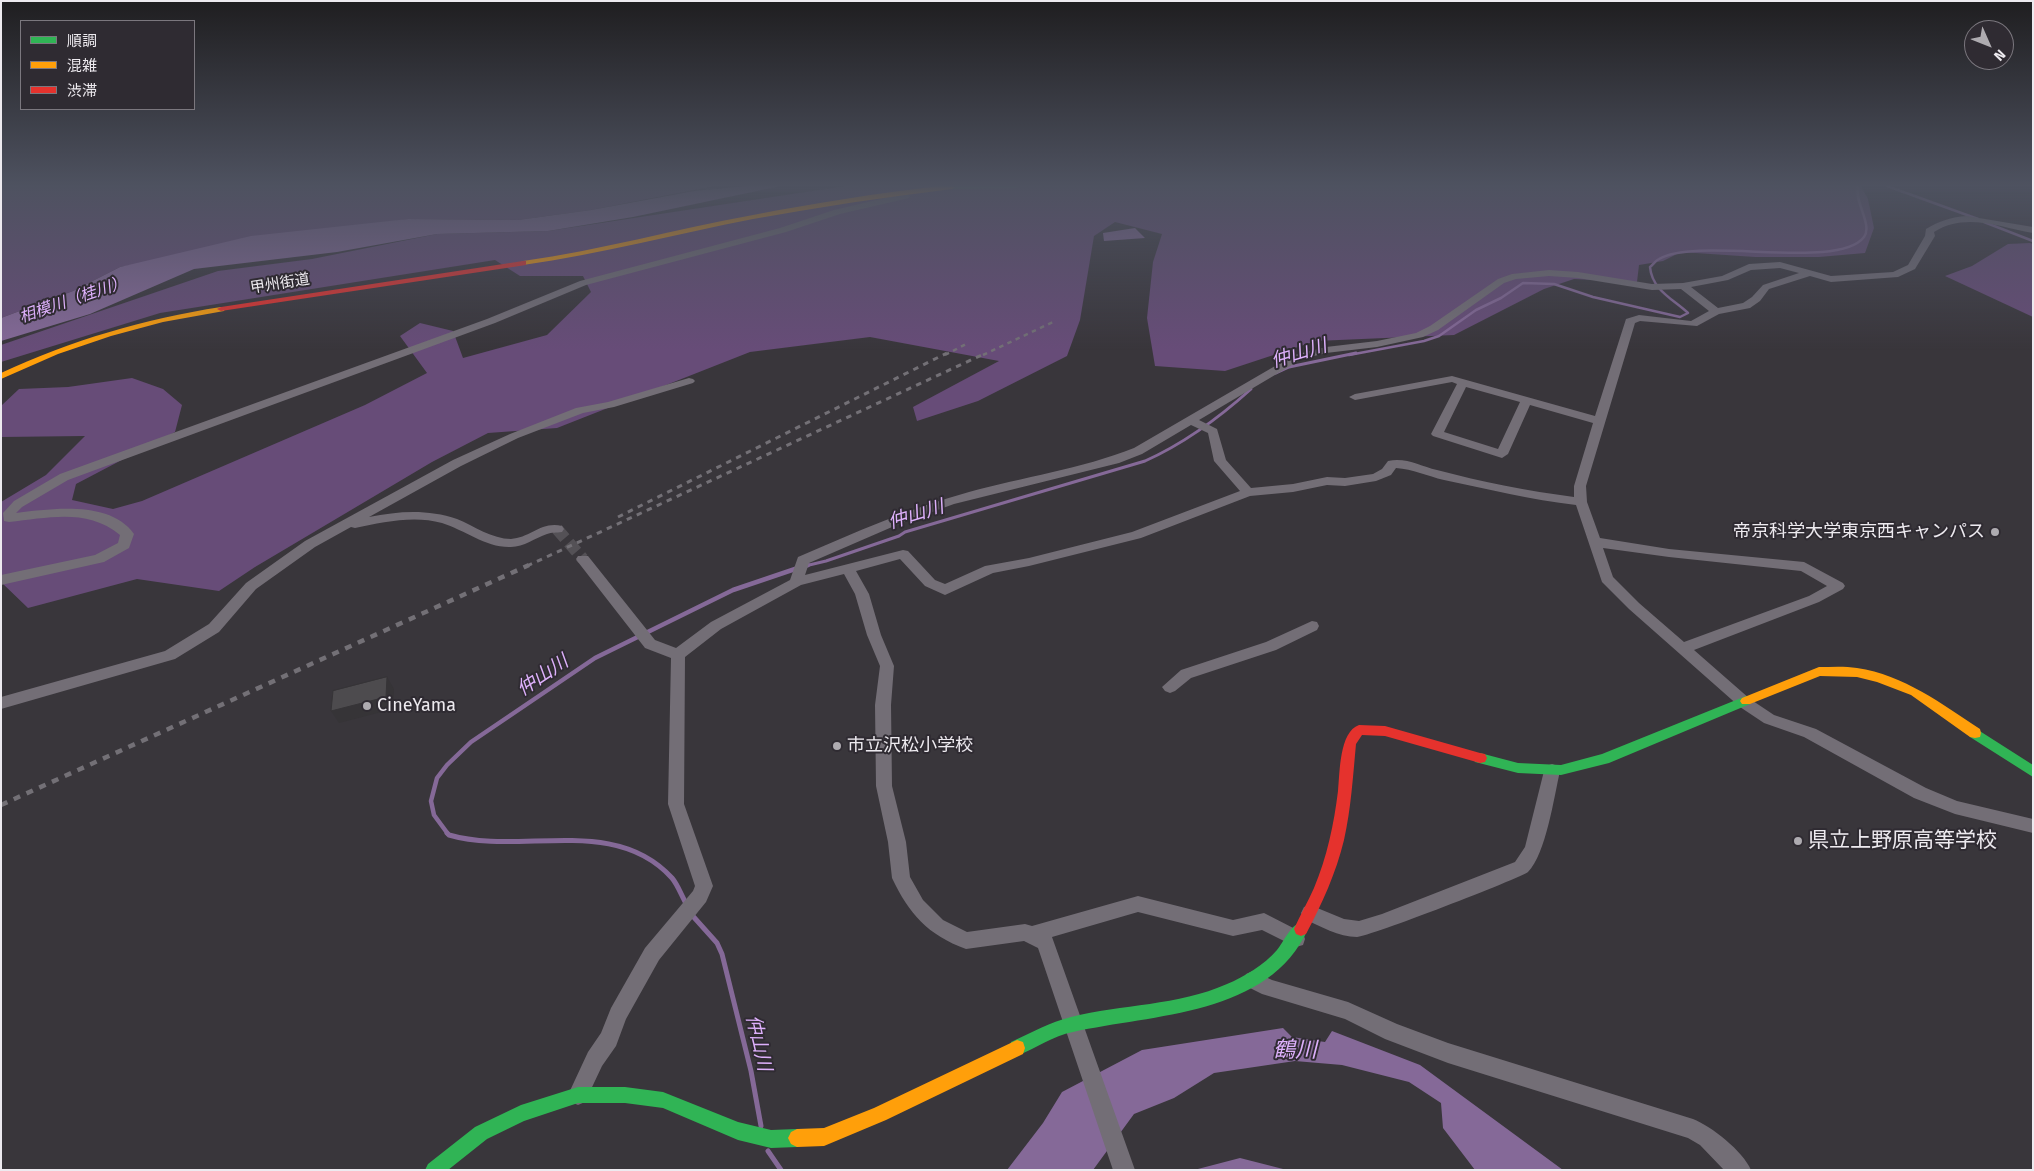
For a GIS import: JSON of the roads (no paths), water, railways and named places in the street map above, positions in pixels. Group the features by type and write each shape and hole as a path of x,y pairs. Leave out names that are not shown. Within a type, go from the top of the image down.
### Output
{"main road":[{"name":"甲州街道","path":"1,376 44,355 77,343 115,331 183,315 558,258 642,241"},
{"path":"434,1170 489,1129 521,1113 578,1095 625,1095 663,1100 738,1131 771,1139 824,1137 848,1129 1071,1024 1198,1002 1229,993 1253,980 1283,956 1296,939 1310,913 1336,840 1350,744 1353,736 1360,730 1385,731 1518,768 1552,771 1604,759 1745,703 1819,671 1848,670 1868,673 1897,683 1915,692 2033,772"}],"street":[{"path":"1,580 100,559 124,545 127,534 112,523 99,517 69,512 9,518 9,513 18,504 64,477 491,321 583,283 743,241"},
{"path":"796,582 803,560 927,509 964,497 1115,460 1149,445 1298,357 1326,350 1401,340 1434,328 1501,282 1515,276 1549,273 1578,275 1652,287 1683,286 1725,278 1749,267 1780,265 1807,274 1831,279 1895,275 1906,271 1912,266 1928,241"},
{"path":"1807,274 1766,287 1756,299 1746,306 1716,311 1693,324 1639,318 1630,321 1580,486 1580,502 1607,578 1634,606 1745,703 1768,719 1810,733 1920,793 1955,807 2033,826"},
{"path":"1683,286 1716,311"},
{"path":"1355,397 1452,379 1600,421"},
{"path":"1,703 170,655 222,621 251,586 267,573 335,528 457,463 514,436 580,410 610,405 689,381"},
{"path":"1463,382 1437,434 1502,454 1527,400"},
{"path":"1190,420 1213,431 1220,461 1248,492"},
{"path":"578,1095 595,1059 608,1040 618,1015 652,954 700,896 704,886 676,804 678,655 703,633 796,582 903,554 930,583 945,590 990,569 1029,562 1136,535 1248,492 1293,488 1327,481 1346,482 1376,477 1387,472 1392,464 1412,465 1431,473 1542,497 1580,502"},
{"path":"335,528 391,517 430,518 445,520 481,536 512,543 529,538 548,529 557,529"},
{"path":"1595,542 1668,553 1804,567 1838,586 1814,600 1683,648"},
{"path":"583,560 646,638 678,655"},
{"path":"848,569 862,594 874,635 887,666 884,705 884,786 897,842 901,878 917,906 937,926 966,941 1025,932 1045,942 1071,1024 1082,1048 1124,1170"},
{"path":"1170,687 1186,674 1271,646 1312,626"},
{"path":"1310,913 1343,927 1359,929 1383,922 1521,866 1534,850 1552,771"},
{"path":"1031,935 1138,904 1233,928 1264,921 1296,939"},
{"path":"1253,980 1277,991 1348,1011 1392,1032 1448,1053 1693,1129 1707,1138 1740,1170"}],"water":[{"name":"相模川（桂川）","path":"231,241 400,241 337,252 194,269 90,314 1,341 1,318 73,291 120,267"},
{"name":"鶴川","path":"1283,1028 1292,1037 1325,1042 1332,1031 1420,1065 1563,1170 1475,1170 1443,1128 1441,1103 1409,1082 1342,1065 1295,1061 1214,1073 1174,1098 1134,1114 1093,1170 1007,1170 1043,1123 1062,1092 1142,1050"},
{"path":"1240,1158 1287,1170 1194,1170"}],"waterway":[{"name":"仲山川","path":"1349,355 1424,341 1439,336 1476,310 1501,298 1523,283 1554,284 1593,297 1680,317 1688,313 1659,288 1652,275 1650,267 1658,260 1678,253 1704,251 1827,252 1849,247 1859,241"},
{"name":"仲山川","path":"1276,373 1289,367 1356,353"},
{"name":"仲山川","path":"808,565 805,566 826,561 899,536 905,532 1145,461 1173,447 1201,429 1251,389"},
{"name":"仲山川","path":"448,834 434,815 431,801 437,778 447,765 471,742 595,658 733,590 798,568"},
{"name":"仲山川","path":"448,834 477,840 506,842 565,840 595,842 623,847 649,859 672,878 687,905"},
{"name":"仲山川","path":"691,914 717,943 722,954 751,1071 761,1126"},
{"name":"仲山川","path":"768,1151 781,1170"}],"tunnel":[{"path":"557,529 583,559"}],"railway":[{"path":"983,355 1053,322"},
{"path":"945,355 968,343"},
{"path":"618,517 947,353"},
{"path":"527,566 986,353"},
{"path":"1,805 529,565"}],"place":[{"name":"帝京科学大学東京西キャンパス","path":"1995,532"},
{"name":"CineYama","path":"367,706"},
{"name":"市立沢松小学校","path":"837,746"},
{"name":"県立上野原高等学校","path":"1798,841"}]}
